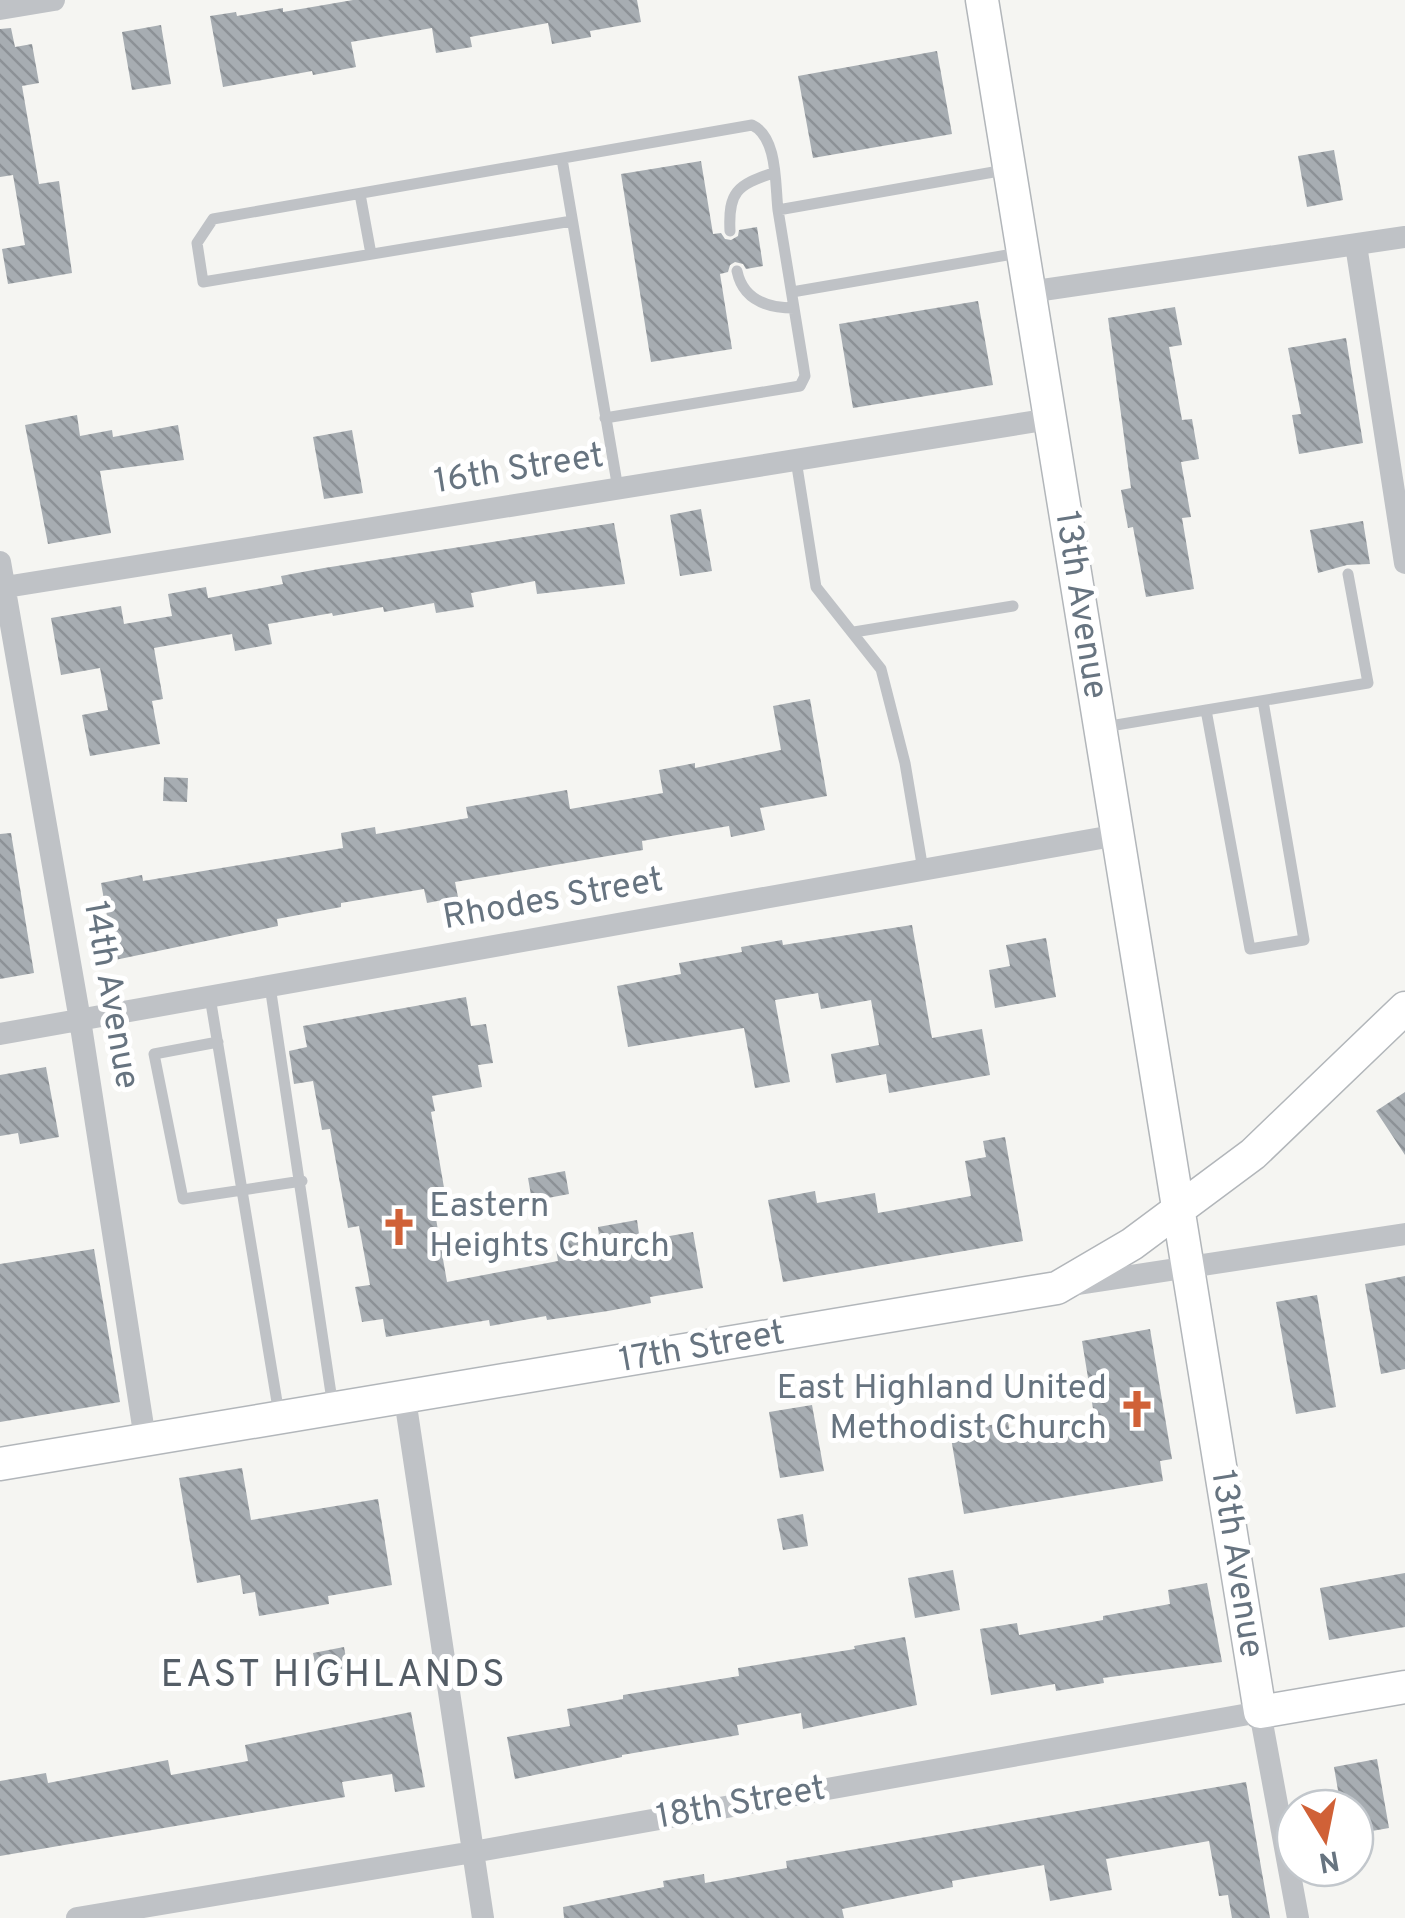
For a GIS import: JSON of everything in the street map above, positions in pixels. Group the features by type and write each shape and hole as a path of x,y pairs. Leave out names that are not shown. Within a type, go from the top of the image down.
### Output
{"street":[{"path":"0,9 54,0"},
{"name":"13th Avenue","path":"982,0 1260,1712 1298,1918"},
{"path":"1029,292 1405,237"},
{"path":"1356,245 1405,563"},
{"name":"16th Street","path":"2,587 1050,419"},
{"name":"14th Avenue","path":"0,562 80,1020 146,1440"},
{"name":"Rhodes Street","path":"0,1034 1118,836"},
{"path":"1057,1288 1132,1244 1253,1154 1405,1008"},
{"name":"17th Street","path":"0,1464 1187,1266 1405,1234"},
{"path":"405,1399 483,1918"},
{"name":"18th Street","path":"77,1918 1405,1687"}],"lane":[{"path":"572,221 203,282 197,243 213,219 752,125 763,130 769,143 805,376 800,386 606,418"},
{"path":"562,158 618,489"},
{"path":"778,210 1009,169"},
{"path":"730,231 729,205 739,191 750,181 773,173"},
{"path":"360,194 371,254"},
{"path":"792,292 1023,253"},
{"path":"736,271 739,284 751,297 764,305 794,308"},
{"path":"796,460 816,587 882,669 905,763 923,870"},
{"path":"1100,728 1368,683 1348,574"},
{"path":"854,632 1013,606"},
{"path":"1206,710 1250,949 1304,940 1286,863 1263,701"},
{"path":"1229,837 1246,834"},
{"path":"1236,872 1252,869"},
{"path":"1242,905 1257,902"},
{"path":"270,986 334,1410"},
{"path":"210,997 280,1418"},
{"path":"218,1042 154,1054 183,1199 302,1180"}],"building":[{"path":"353,0 637,0 641,22 590,31 591,37 552,44 548,23 470,37 472,47 436,53 432,28 351,42 356,67 223,87 210,16 283,8 283,12"},
{"path":"161,25 171,84 132,90 122,32"},
{"path":"11,28 15,47 32,44 39,83 22,86 39,184 59,181 72,273 8,284 2,249 25,245 13,175 0,177 0,29"},
{"path":"937,51 952,134 813,158 798,76"},
{"path":"1334,150 1343,200 1307,207 1298,156"},
{"path":"701,161 713,234 721,233 731,240 739,230 757,227 763,266 746,269 735,262 728,272 720,274 732,349 651,362 621,174"},
{"path":"978,301 993,385 853,408 839,324"},
{"path":"1175,307 1182,345 1169,347 1182,420 1192,419 1199,459 1181,462 1191,517 1182,518 1194,589 1146,597 1133,527 1128,528 1121,490 1131,488 1108,318"},
{"path":"1346,338 1363,443 1299,454 1292,415 1301,414 1288,348"},
{"path":"77,415 80,436 112,430 113,437 178,425 184,460 100,471 111,533 48,544 25,425"},
{"path":"352,430 363,493 324,499 313,437"},
{"path":"701,509 712,571 680,576 670,515"},
{"path":"1363,521 1370,564 1318,573 1310,530"},
{"path":"614,523 625,584 537,594 535,581 471,593 474,607 436,613 434,603 384,612 383,607 268,624 272,644 235,651 232,634 154,648 163,699 152,701 160,744 90,756 82,715 108,710 100,668 61,675 51,618 121,606 124,624 172,616 168,594 206,587 208,598 283,584 281,576 324,568"},
{"path":"810,699 827,796 760,808 765,830 731,837 729,826 642,841 643,850 455,882 458,897 427,903 424,889 341,903 341,907 277,919 278,926 115,960 101,883 142,875 143,881 343,848 341,833 375,827 376,834 468,818 466,807 567,790 570,809 663,793 659,770 695,763 695,768 781,750 773,706"},
{"path":"164,777 188,778 187,802 163,801"},
{"path":"11,833 34,973 0,979 0,834"},
{"path":"912,925 932,1038 982,1029 990,1075 889,1093 886,1074 836,1083 831,1054 879,1045 871,1000 821,1009 818,993 775,1000 790,1082 755,1088 744,1028 628,1047 617,986 681,974 679,963 742,952 741,947 782,940 783,945"},
{"path":"1046,938 1056,997 995,1008 989,970 1010,966 1006,945"},
{"path":"466,997 471,1026 486,1024 493,1063 478,1065 482,1087 432,1096 435,1111 431,1112 448,1211 435,1213 447,1282 558,1261 555,1243 599,1236 598,1227 637,1220 640,1241 693,1232 703,1288 650,1297 651,1303 608,1311 490,1326 489,1320 386,1337 383,1319 362,1322 355,1287 370,1285 359,1226 348,1228 330,1129 322,1130 313,1081 294,1084 289,1051 307,1047 303,1026"},
{"path":"46,1067 59,1137 20,1144 18,1133 0,1136 0,1075"},
{"path":"1405,1092 1405,1155 1376,1111"},
{"path":"1005,1137 1023,1241 783,1282 768,1200 815,1191 817,1203 875,1193 878,1213 971,1196 965,1161 986,1157 983,1141"},
{"path":"565,1171 569,1194 532,1201 528,1178"},
{"path":"94,1249 120,1402 0,1422 0,1264"},
{"path":"1405,1276 1405,1369 1381,1374 1365,1284"},
{"path":"1317,1295 1336,1407 1296,1414 1276,1302"},
{"path":"1150,1329 1172,1459 1160,1461 1163,1481 964,1514 950,1432 1008,1422 1012,1442 1096,1427 1082,1341"},
{"path":"812,1405 824,1471 780,1478 769,1412"},
{"path":"242,1468 251,1520 378,1499 392,1585 328,1596 329,1604 259,1616 255,1592 243,1594 240,1575 197,1583 179,1478"},
{"path":"803,1514 808,1546 783,1550 777,1519"},
{"path":"953,1570 960,1610 915,1618 908,1578"},
{"path":"1405,1573 1405,1627 1329,1640 1320,1588"},
{"path":"1207,1583 1222,1662 1103,1678 1104,1683 1056,1691 1055,1684 991,1695 980,1629 1017,1623 1019,1635 1103,1620 1103,1616 1170,1604 1168,1590"},
{"path":"905,1637 917,1705 803,1729 801,1713 737,1725 739,1735 515,1779 507,1737 570,1726 567,1709 623,1699 623,1695 739,1676 738,1668"},
{"path":"344,1647 350,1681 319,1686 313,1653"},
{"path":"411,1712 425,1787 395,1792 392,1774 342,1782 345,1797 0,1856 0,1781 46,1773 48,1783 168,1760 171,1775 248,1761 245,1745"},
{"path":"1377,1759 1389,1828 1375,1830 1375,1788 1338,1788 1334,1767"},
{"path":"1246,1782 1270,1918 1232,1918 1228,1895 1219,1896 1209,1841 1106,1859 1112,1890 1050,1901 1044,1865 952,1881 953,1887 842,1909 844,1918 564,1918 563,1907 664,1887 663,1881 704,1874 705,1883 787,1868 786,1861"}],"place":[{"name":"Eastern Heights Church","path":"399,1227"},
{"name":"East Highland United Methodist Church","path":"1137,1409"}],"district":[{"name":"EAST HIGHLANDS","path":"334,1676"}]}
